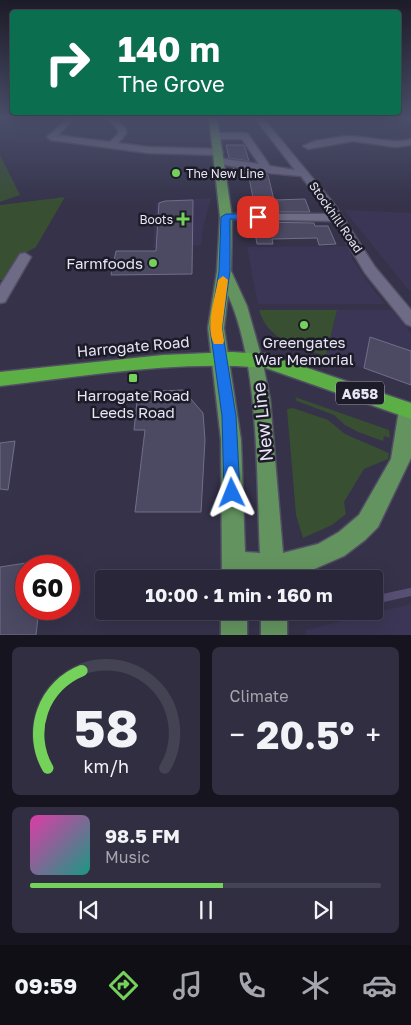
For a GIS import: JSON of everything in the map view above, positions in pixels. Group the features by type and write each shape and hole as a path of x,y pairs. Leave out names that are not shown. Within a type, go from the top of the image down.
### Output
{"highway":[{"name":"Harrogate Road","path":"0,379 166,361 222,358 254,359 266,361 410,410"}],"main road":[{"name":"New Line","path":"218,147 226,217 224,271 216,328 222,358 231,440 234,570"},
{"name":"New Line","path":"224,271 240,306 254,359 261,399 272,570"},
{"path":"277,570 339,547 367,522 378,506 400,462 410,410"},
{"path":"234,620 234,635"},
{"path":"274,620 274,635"}],"street":[{"path":"127,147 219,156 268,170 305,174"},
{"path":"252,147 268,170"},
{"name":"Stockhill Road","path":"282,147 338,218 370,270 411,320"},
{"path":"226,217 338,218"},
{"path":"0,298 25,257"}],"shaded area":[{"path":"211,198 203,228 201,245 153,248 156,203 165,200"},
{"path":"344,210 411,213 411,293"},
{"path":"350,246 352,259 375,292 386,304 258,304 247,247"},
{"path":"337,310 392,310 411,333 411,385 326,356"},
{"path":"411,604 411,635 306,635 306,630 346,620 383,620 383,611"}],"green space":[{"path":"0,155 20,195 0,202"},
{"path":"65,197 36,247 18,257 4,280 0,280 0,205"},
{"path":"259,310 337,310 326,356 295,346 277,336 263,321"},
{"path":"295,397 389,430 390,438 384,436 383,441 358,432 345,425 334,415 297,401"},
{"path":"293,408 328,420 345,434 389,453 388,459 364,469 344,502 346,514 332,525 303,538 296,515 287,409"}],"building":[{"path":"226,147 245,147 249,161 229,158"},
{"path":"232,168 268,175 274,200 305,199 310,212 256,212 248,173 233,171"},
{"path":"193,200 192,274 111,275 116,251 156,251 159,203"},
{"path":"258,222 314,223 315,226 328,226 336,244 319,245 317,238 272,239 273,244 257,244 254,227 259,227"},
{"path":"370,337 411,351 411,385 364,368"},
{"path":"183,390 203,413 205,440 201,512 135,512 145,430 134,430 138,392"},
{"path":"15,441 8,490 0,489 0,443"},
{"path":"15,565 15,620 38,620 36,635 0,635 0,567"}],"waterway":[{"path":"383,598 411,592"}],"slow traffic":[{"path":"218,341 216,328 223,280"}],"place":[{"name":"The New Line","path":"176,173"},
{"name":"Boots","path":"183,219"},
{"name":"Farmfoods","path":"153,263"},
{"name":"Greengates War Memorial","path":"304,325"},
{"name":"Harrogate Road Leeds Road","path":"133,378"}],"route":[{"path":"232,493 229,416 222,358 216,328 224,271 226,217 258,217"}]}
